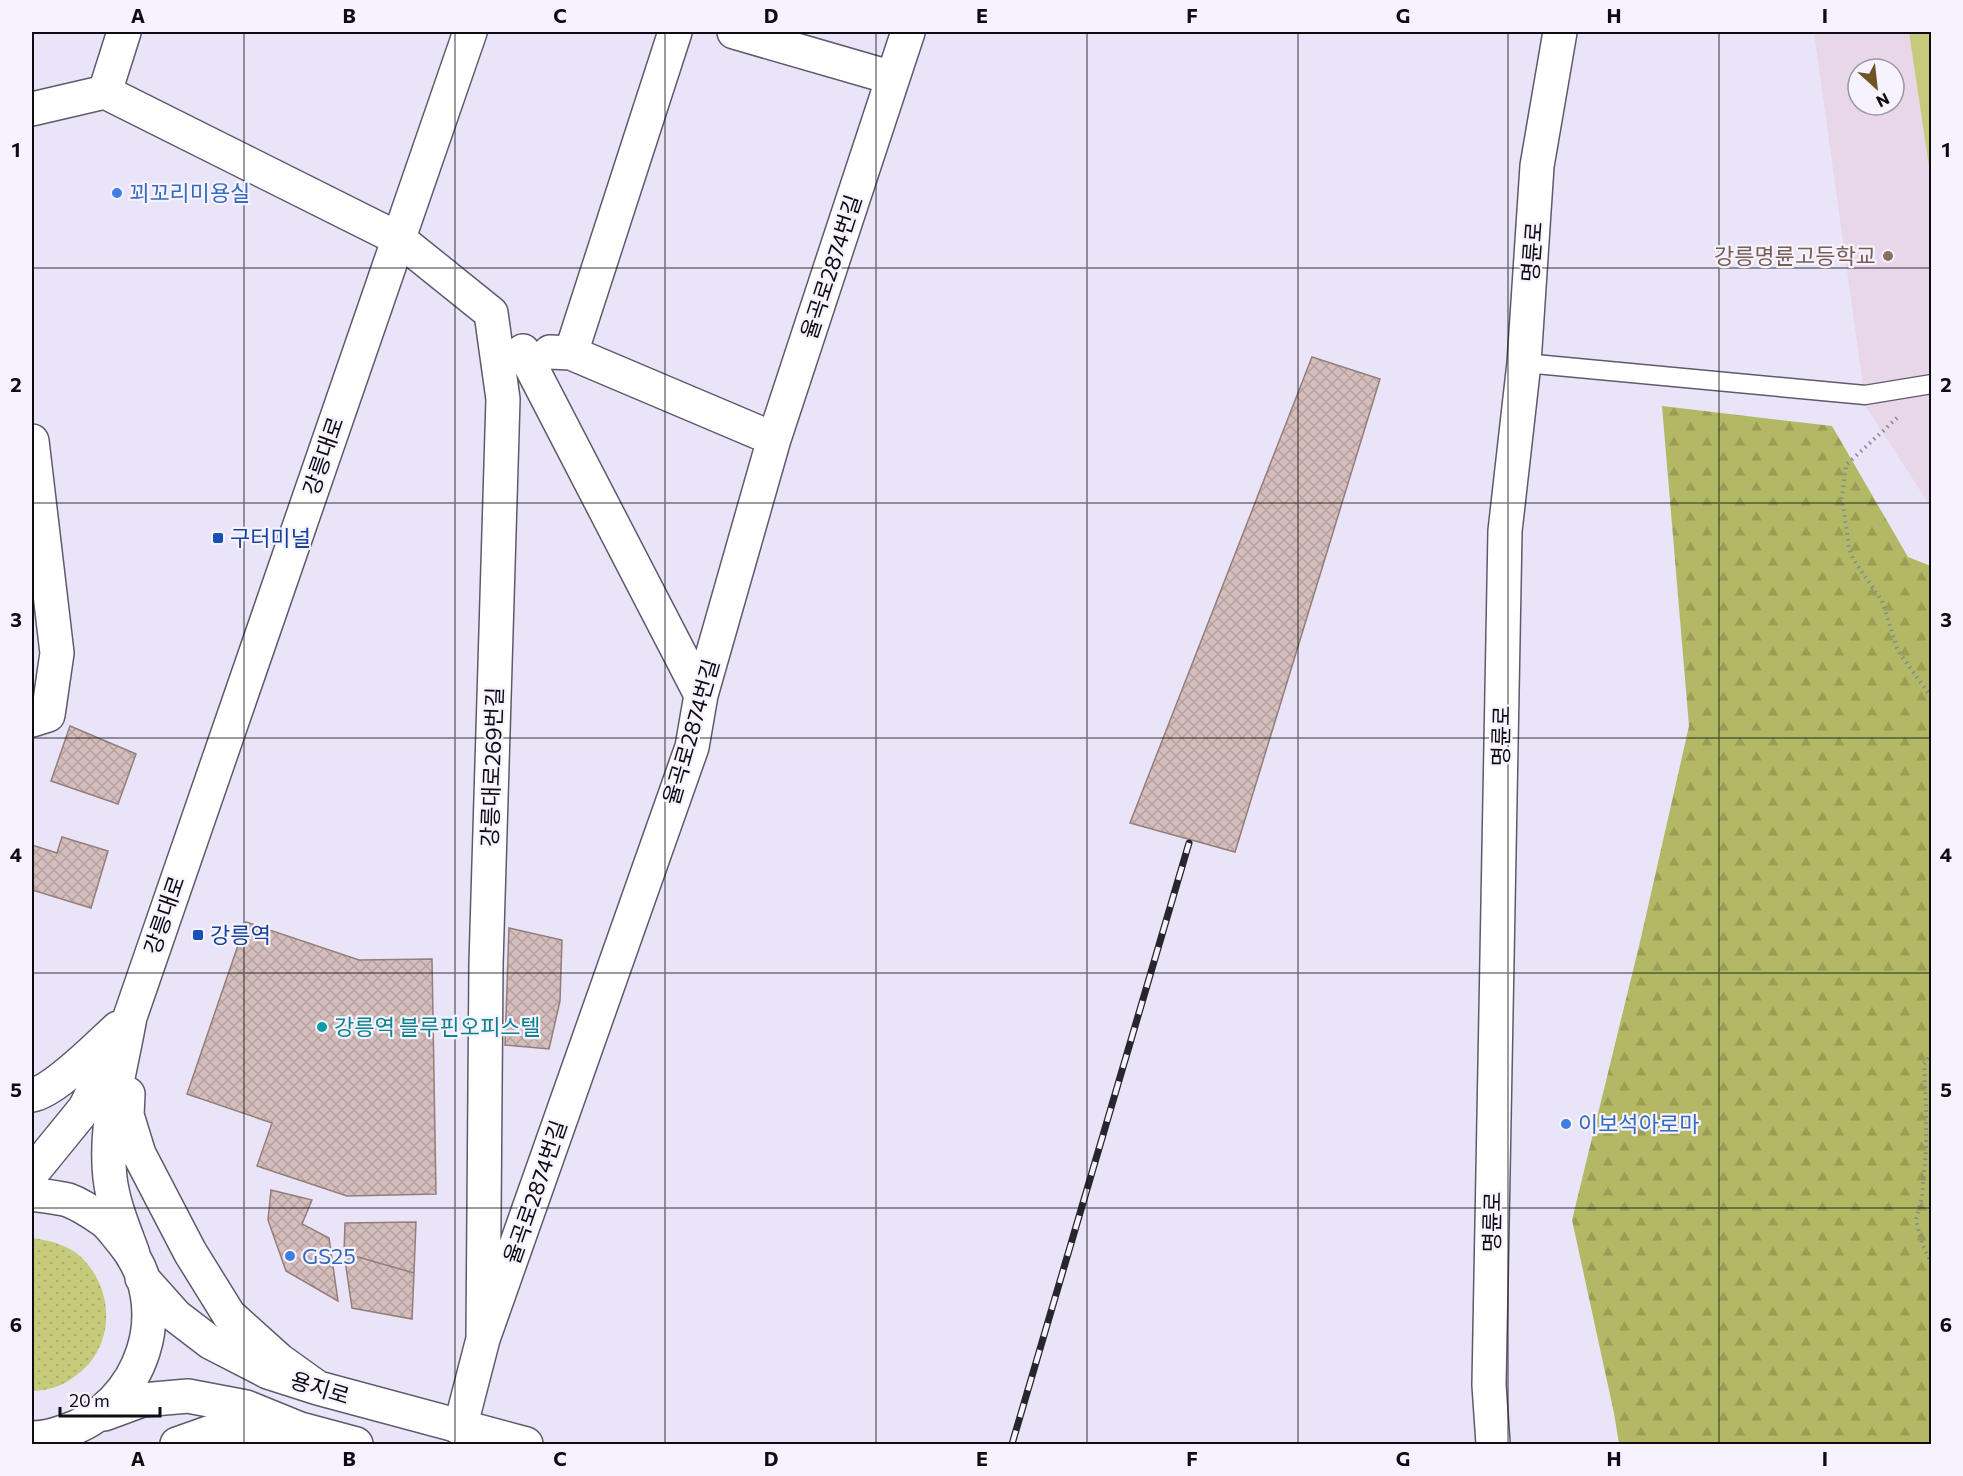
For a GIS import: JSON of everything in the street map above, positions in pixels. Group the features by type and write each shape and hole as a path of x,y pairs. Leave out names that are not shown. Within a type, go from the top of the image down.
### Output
{"street":[{"path":"105,92 124,32"},
{"name":"강릉대로","path":"130,1017 470,32"},
{"path":"571,353 675,32"},
{"path":"734,32 893,78"},
{"name":"율곡로2874번길","path":"460,1428 483,1339 692,747 701,695 774,439 908,32"},
{"name":"명륜로","path":"1494,1444 1489,1385 1505,531 1524,363 1537,166 1560,32"},
{"path":"32,109 105,92 399,239 491,313 522,351 701,695"},
{"name":"강릉대로269번길","path":"483,1339 486,964 503,399 491,313"},
{"path":"522,351 571,353 774,439"},
{"path":"32,441 57,653 48,715 32,720"},
{"path":"32,1095 38,1094 53,1084 130,1017"},
{"path":"32,1173 86,1108 130,1017"},
{"path":"77,1430 113,1404 136,1372 148,1335 147,1293 115,1201 108,1158 112,1119 130,1017"},
{"path":"130,1017 127,1115 139,1154 190,1252 229,1314 279,1360 318,1388"},
{"name":"용지로","path":"32,1194 69,1200 105,1221 176,1316 210,1342 268,1372 460,1428 526,1444"},
{"name":"용지로","path":"32,1438 43,1438 77,1430 142,1400 188,1396 246,1407 300,1429 356,1444"},
{"path":"177,1444 211,1432 300,1429"}],"lane":[{"path":"1524,363 1865,394 1923,385"}],"path":[{"path":"1923,385 1905,410 1846,465 1842,498 1849,547 1853,559 1881,601 1898,651 1932,698"},
{"path":"1932,1053 1924,1064 1926,1149 1922,1196 1916,1220 1922,1244 1932,1264"}],"shaded area":[{"name":"강릉명륜고등학교","path":"1814,32 1931,32 1931,507 1866,407"}],"green space":[{"path":"1909,32 1931,32 1931,180"},
{"path":"1662,406 1832,426 1908,557 1931,566 1931,1444 1619,1444 1572,1220 1640,942 1689,726"},
{"path":"32,1238 58,1244 82,1258 101,1287 106,1320 104,1336 88,1365 74,1377 59,1385 32,1391"}],"building":[{"path":"1312,357 1380,379 1235,852 1130,823"},
{"path":"70,726 136,754 118,804 51,781"},
{"path":"62,837 108,851 91,908 32,890 32,845 57,853"},
{"name":"강릉역 블루핀오피스텔","path":"246,922 359,960 432,959 436,1194 347,1196 257,1166 272,1123 187,1094"},
{"path":"509,928 562,940 560,1001 549,1049 505,1045"},
{"path":"271,1190 312,1200 302,1224 329,1238 338,1301 286,1271 268,1220"},
{"path":"416,1222 414,1273 344,1253 345,1223"},
{"path":"344,1253 414,1273 412,1319 352,1308"}],"railway":[{"path":"1012,1444 1189,843"}],"place":[{"name":"꾀꼬리미용실","path":"117,193"},
{"name":"강릉명륜고등학교","path":"1888,256"},
{"name":"구터미널","path":"218,538"},
{"name":"강릉역","path":"198,935"},
{"name":"강릉역 블루핀오피스텔","path":"322,1027"},
{"name":"이보석아로마","path":"1566,1124"},
{"name":"GS25","path":"290,1256"}]}
